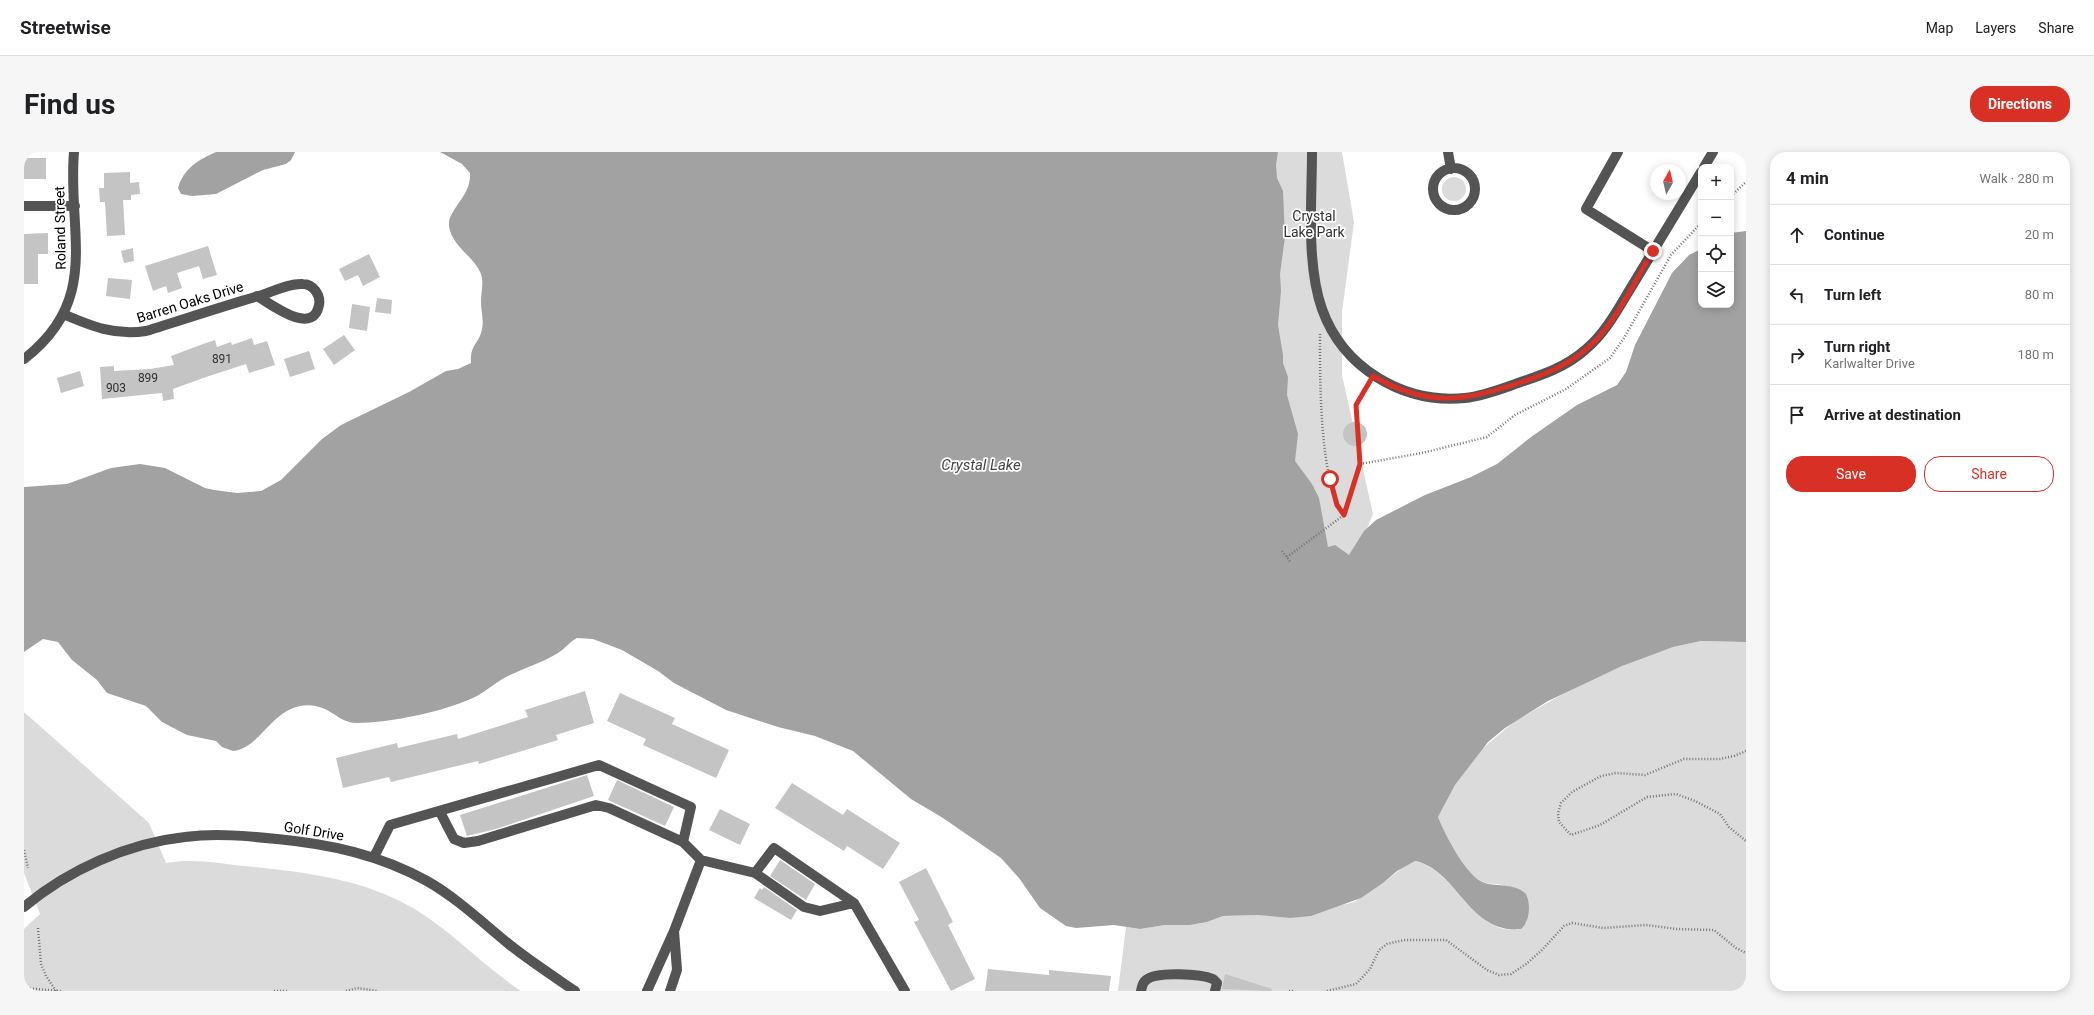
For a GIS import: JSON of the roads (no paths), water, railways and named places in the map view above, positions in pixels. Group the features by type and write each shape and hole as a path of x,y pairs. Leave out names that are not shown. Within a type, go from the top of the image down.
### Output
{"street":[{"name":"Roland Street","path":"24,359 44,340 63,314 72,291 76,270 74,152"},
{"path":"1312,152 1312,257 1318,297 1327,322 1341,344 1361,366 1373,376 1407,392 1428,397 1451,398 1489,393 1552,372 1585,351 1601,334 1698,177"},
{"path":"1448,152 1451,169"},
{"path":"1618,152 1586,209 1653,251"},
{"path":"1706,164 1713,152"},
{"path":"1451,169 1457,169 1469,175 1475,186 1473,199 1464,208 1457,210 1444,208 1435,199 1433,193 1433,186 1439,175 1451,169"},
{"path":"24,206 75,206"},
{"name":"Barren Oaks Drive","path":"63,314 106,331 134,333 146,331 257,296 303,284 315,289 320,302 314,315 306,319 298,319 257,296"},
{"path":"374,858 390,825 440,812 599,765 691,807 683,842"},
{"path":"440,812 454,839 464,843 478,841 596,805 609,808 683,842 702,860 755,874 804,907 820,911 854,903"},
{"name":"Golf Drive","path":"24,905 44,890 106,859 144,845 186,836 229,835 295,840 335,847 374,858 410,872 444,892 527,958 575,991"},
{"path":"755,874 774,848 854,903 905,991"},
{"path":"647,991 674,931 702,860"},
{"path":"670,991 677,970 674,931"},
{"path":"1141,991 1142,985 1146,979 1155,976 1180,974 1213,979 1217,983 1215,991"}],"water":[{"path":"216,152 295,152 291,160 286,164 263,170 216,194 192,196 181,194 178,188 188,170 203,158"},
{"name":"Crystal Lake","path":"440,152 1278,152 1276,165 1277,178 1283,191 1285,237 1280,274 1281,291 1278,325 1283,363 1288,377 1287,395 1298,434 1295,461 1312,484 1319,498 1328,547 1335,545 1349,555 1364,531 1376,520 1425,495 1471,477 1497,464 1531,437 1577,405 1617,385 1626,372 1635,345 1672,273 1689,255 1698,250 1698,308 1734,308 1734,233 1746,231 1746,642 1701,641 1673,647 1622,666 1548,701 1505,728 1488,742 1455,785 1438,817 1457,854 1471,873 1485,883 1517,888 1526,894 1529,903 1529,913 1524,926 1521,929 1503,928 1488,922 1464,900 1442,876 1429,866 1415,861 1397,871 1383,883 1361,898 1311,916 1290,918 1257,915 1223,916 1207,922 1190,925 1165,925 1140,929 1114,925 1076,928 1066,926 1040,908 1019,878 1001,858 943,818 911,799 853,751 815,736 778,727 726,710 674,683 658,671 622,650 593,639 577,638 552,657 504,678 477,696 450,707 418,715 385,721 356,723 343,720 325,709 310,705 300,706 281,715 250,744 242,749 233,751 222,747 216,741 187,735 162,722 146,706 107,693 97,680 72,660 58,642 43,639 24,652 24,487 67,484 111,468 140,464 165,468 205,488 237,493 261,491 281,480 322,439 341,425 409,392 446,371 458,369 471,363 473,348 481,334 483,326 481,302 482,277 478,268 454,240 449,226 449,220 464,196 470,181 470,173 462,164"}],"park label":[{"name":"Crystal Lake Park","path":"1314,224"}]}
